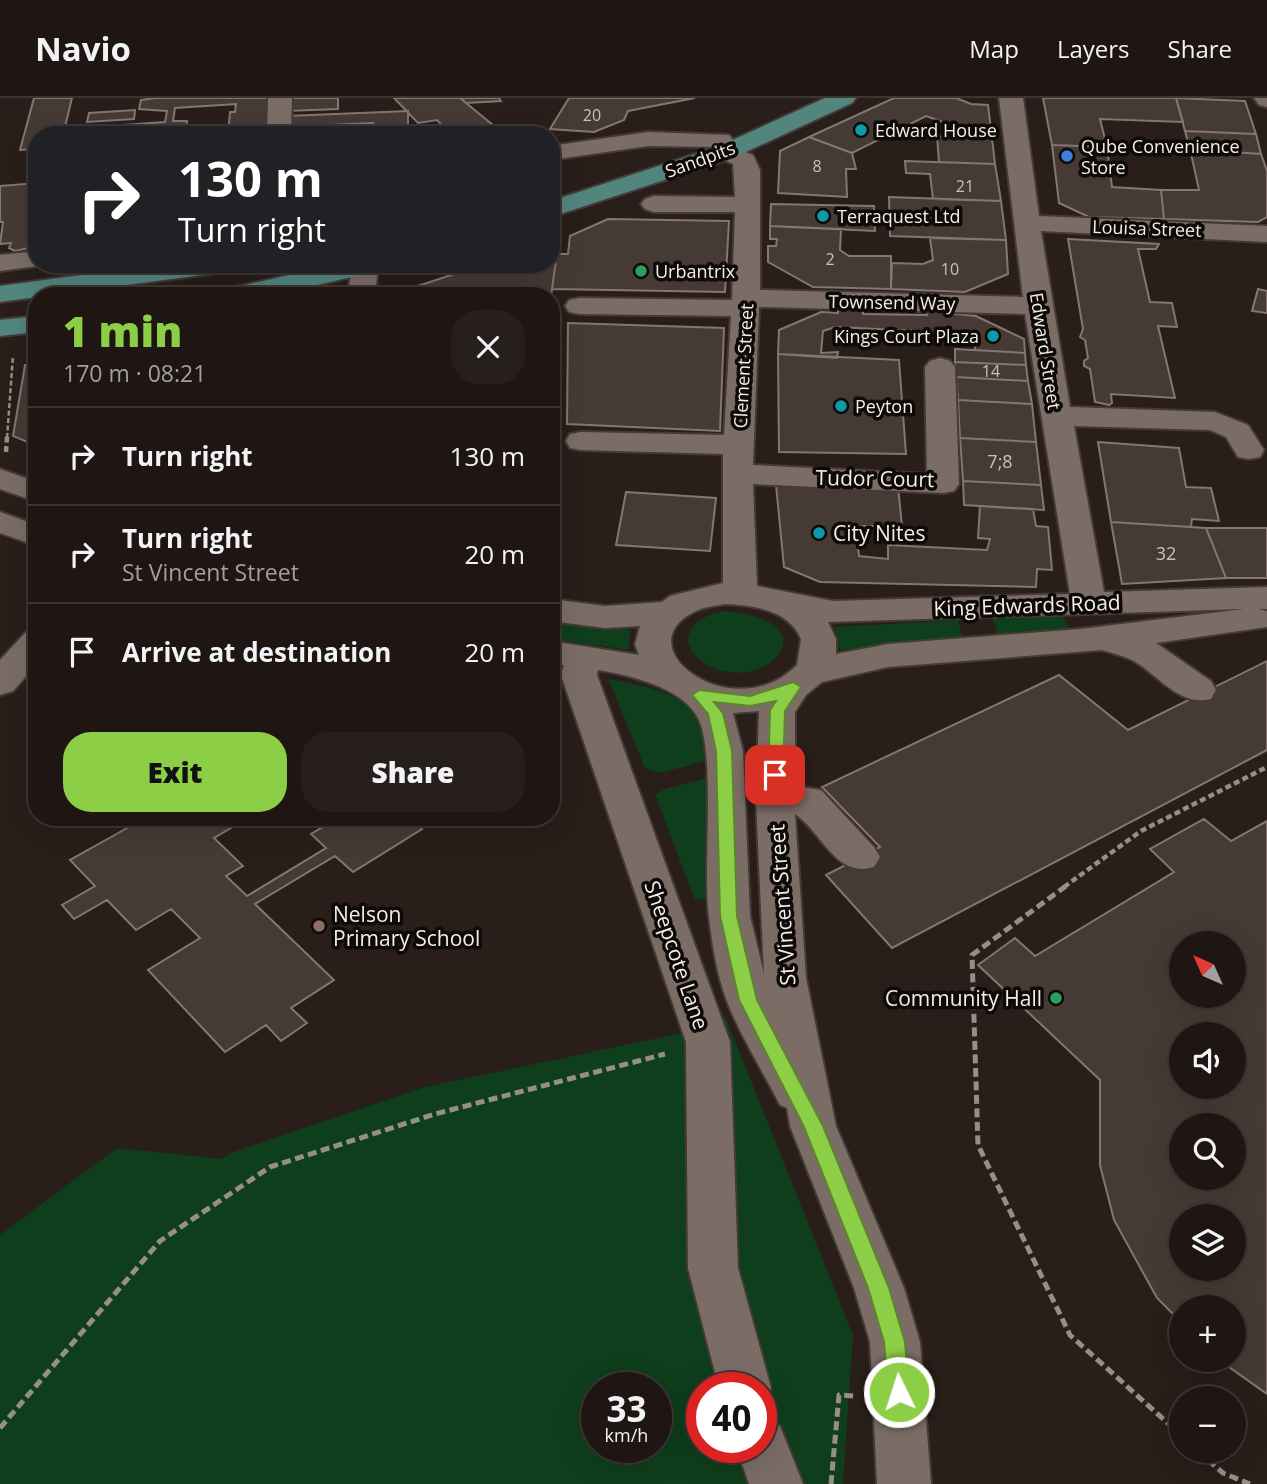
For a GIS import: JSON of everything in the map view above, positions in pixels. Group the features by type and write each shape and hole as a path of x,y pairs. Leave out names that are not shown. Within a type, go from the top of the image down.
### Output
{"main road":[{"name":"Sandpits","path":"560,187 724,146 812,98"},
{"name":"Sandpits","path":"560,206 724,146 844,98"},
{"path":"52,287 157,273"},
{"path":"274,287 337,273"},
{"path":"0,294 28,290"},
{"path":"7,339 28,328"}],"street":[{"path":"279,126 280,98"},
{"name":"Edward Street","path":"1011,98 1038,306 1090,602"},
{"path":"560,152 648,139 724,146"},
{"name":"Clement Street","path":"724,146 744,160 749,205 738,459 740,593"},
{"path":"654,204 749,205"},
{"name":"Louisa Street","path":"1027,223 1267,233"},
{"path":"0,263 28,260"},
{"name":"Townsend Way","path":"579,306 746,303 1038,306"},
{"name":"Tudor Court","path":"738,459 943,484 940,367"},
{"path":"1057,416 1215,421 1237,431 1249,450"},
{"path":"581,440 738,459"},
{"path":"2,479 28,489"},
{"path":"0,522 28,533"},
{"path":"568,655 627,663 682,685 750,701 775,696 802,680 820,649 815,631 804,617 771,598 740,593 709,594 689,600 667,613 657,625 652,639 654,658 682,685"},
{"name":"King Edwards Road","path":"787,605 833,612 1267,598"},
{"path":"560,611 605,617 667,613"},
{"name":"King Edwards Road","path":"802,680 837,664 1102,638 1267,617"},
{"path":"1102,638 1144,652 1198,690"},
{"path":"0,683 28,650"},
{"name":"Sheepcote Lane","path":"568,655 579,675 708,1042 713,1268 741,1372"},
{"name":"St Vincent Street","path":"802,680 777,710 775,800 785,978 813,1126"},
{"name":"St Vincent Street","path":"682,685 715,713 724,751 729,916 748,1000 813,1126 879,1288 895,1342 904,1482"},
{"path":"775,800 807,800 860,856"},
{"path":"768,1463 776,1484"}],"path":[{"path":"2,479 7,339"},
{"path":"1169,1424 1070,1335 978,1145 972,955 1141,831 1267,767"},
{"path":"0,1428 160,1241 270,1167 435,1114 708,1042"},
{"path":"831,1484 839,1395"},
{"path":"1211,1463 1223,1474 1250,1484"}],"green space":[{"path":"724,611 756,617 777,628 782,635 783,645 777,656 767,665 740,673 726,672 701,660 692,651 687,639 701,620"},
{"path":"1062,615 1070,631 998,637 993,619"},
{"path":"560,620 630,630 629,650 560,640"},
{"path":"958,620 963,640 840,650 834,627"},
{"path":"608,679 660,691 684,703 694,712 700,723 705,761 660,773 645,768"},
{"path":"707,778 709,898 695,900 655,795 665,789"},
{"path":"725,1016 853,1335 843,1484 0,1484 0,1235 117,1148 222,1159 230,1153 425,1087 678,1034"}],"building":[{"path":"34,98 72,98 65,126 28,126 28,150 20,150"},
{"path":"269,98 267,126 229,126 230,112 235,112 236,104 175,108 173,121 187,121 186,126 137,126 165,122 167,111 139,109 141,100"},
{"path":"288,98 338,98 338,109 287,111"},
{"path":"394,98 460,98 494,126 443,126 437,120 418,123"},
{"path":"460,98 499,98 501,101 466,103"},
{"path":"569,98 695,98 628,111 624,120 594,132 560,130 560,126 552,126"},
{"name":"Edward House","path":"894,98 956,98 971,104 988,105 995,164 939,162 937,136 947,137 948,124 926,116 852,153 809,137"},
{"path":"1043,98 1176,98 1183,122 1100,119 1107,147 1052,145"},
{"path":"1176,98 1245,101 1256,134 1185,131"},
{"path":"135,110 134,119 87,122 89,113"},
{"path":"408,111 408,126 373,126 373,123 287,126 287,116"},
{"path":"137,124 137,126 106,126"},
{"path":"1185,131 1256,134 1261,154 1190,149"},
{"path":"809,137 852,153 856,169 846,169 847,197 778,193 780,151"},
{"path":"1052,145 1107,147 1112,187 1161,190 1164,219 1089,217 1059,203"},
{"path":"1190,149 1261,154 1267,171 1267,217 1258,222 1164,219 1161,190 1199,190"},
{"path":"905,161 995,164 1001,201 933,199 930,174 906,173"},
{"path":"28,184 28,248 15,251 9,248 11,243 0,244 3,222 0,222 0,186"},
{"path":"889,197 1001,201 1006,240 890,236"},
{"name":"Terraquest Ltd","path":"771,204 874,206 875,231 770,226"},
{"name":"Urbantrix","path":"608,219 729,221 725,292 552,287 554,273 560,273 560,254 568,254 570,236"},
{"path":"770,226 841,229 840,250 849,256 891,256 891,289 813,287 768,262 768,246 776,246 777,239 770,239"},
{"path":"930,238 1006,240 1008,274 965,292 891,289 892,263 923,264 933,260"},
{"path":"1068,239 1159,244 1156,249 1138,249 1150,302 1172,303 1177,327 1158,326 1175,398 1111,394 1112,403 1109,405 1095,402 1090,369 1084,366 1084,361 1088,358 1085,340 1080,337 1083,329"},
{"path":"457,273 554,273 552,287 415,287"},
{"path":"1258,289 1267,291 1267,313 1252,311"},
{"name":"Kings Court Plaza","path":"838,309 863,310 863,314 927,315 926,311 976,316 1024,339 1025,353 975,350 975,338 964,333 835,327 823,331 821,353 838,352 837,358 778,354 779,330 821,312 838,313"},
{"path":"568,323 724,328 720,431 567,424"},
{"path":"955,349 1025,353 1026,365 955,362"},
{"name":"Peyton","path":"778,354 899,360 906,454 779,452"},
{"path":"955,362 1026,365 1028,381 956,377"},
{"path":"25,365 28,365 28,442 13,436"},
{"path":"956,377 1028,381 1032,404 958,400"},
{"path":"958,400 1032,404 1036,442 960,438"},
{"path":"960,438 1036,442 1041,485 963,481"},
{"path":"1098,442 1179,448 1186,487 1211,488 1219,521 1192,519 1191,527 1111,522"},
{"path":"963,481 1041,485 1044,510 964,505"},
{"name":"City Nites","path":"776,485 898,487 902,526 856,526 859,556 888,559 888,545 987,550 990,539 978,538 980,506 1033,509 1036,526 1048,527 1052,570 1037,569 1036,587 820,582 784,567"},
{"path":"626,492 716,498 710,551 616,545"},
{"path":"1111,522 1206,528 1226,578 1122,584"},
{"path":"1206,528 1267,528 1267,578 1226,578"},
{"path":"1267,661 1267,750 892,948 826,875 880,847 822,787 1059,675 1128,730"},
{"path":"1204,819 1231,841 1267,821 1267,1394 1236,1372 1246,1372 1246,1295 1169,1295 1169,1310 1157,1298 1114,1220 1100,1165 1100,1080 978,965 1015,938 1035,956 1174,872 1150,849"},
{"path":"131,826 235,826 214,838 243,866 226,876 247,896 326,848 311,834 325,826 418,826 422,829 353,872 335,856 255,904 334,980 291,1008 307,1023 281,1041 266,1025 225,1052 148,970 200,938 171,909 136,930 107,900 74,919 62,905 95,886 70,860"}],"place":[{"name":"Edward House","path":"861,130"},
{"name":"Qube Convenience Store","path":"1067,156"},
{"name":"Terraquest Ltd","path":"823,216"},
{"name":"Urbantrix","path":"641,271"},
{"name":"Kings Court Plaza","path":"993,336"},
{"name":"Peyton","path":"841,406"},
{"name":"City Nites","path":"819,533"},
{"name":"Nelson Primary School","path":"319,926"},
{"name":"Community Hall","path":"1056,998"}],"route":[{"path":"775,775 777,710 793,687 775,696 750,701 727,701 699,695 715,713 724,751 729,916 748,1000 813,1126 879,1288 895,1342 899,1392"}]}
